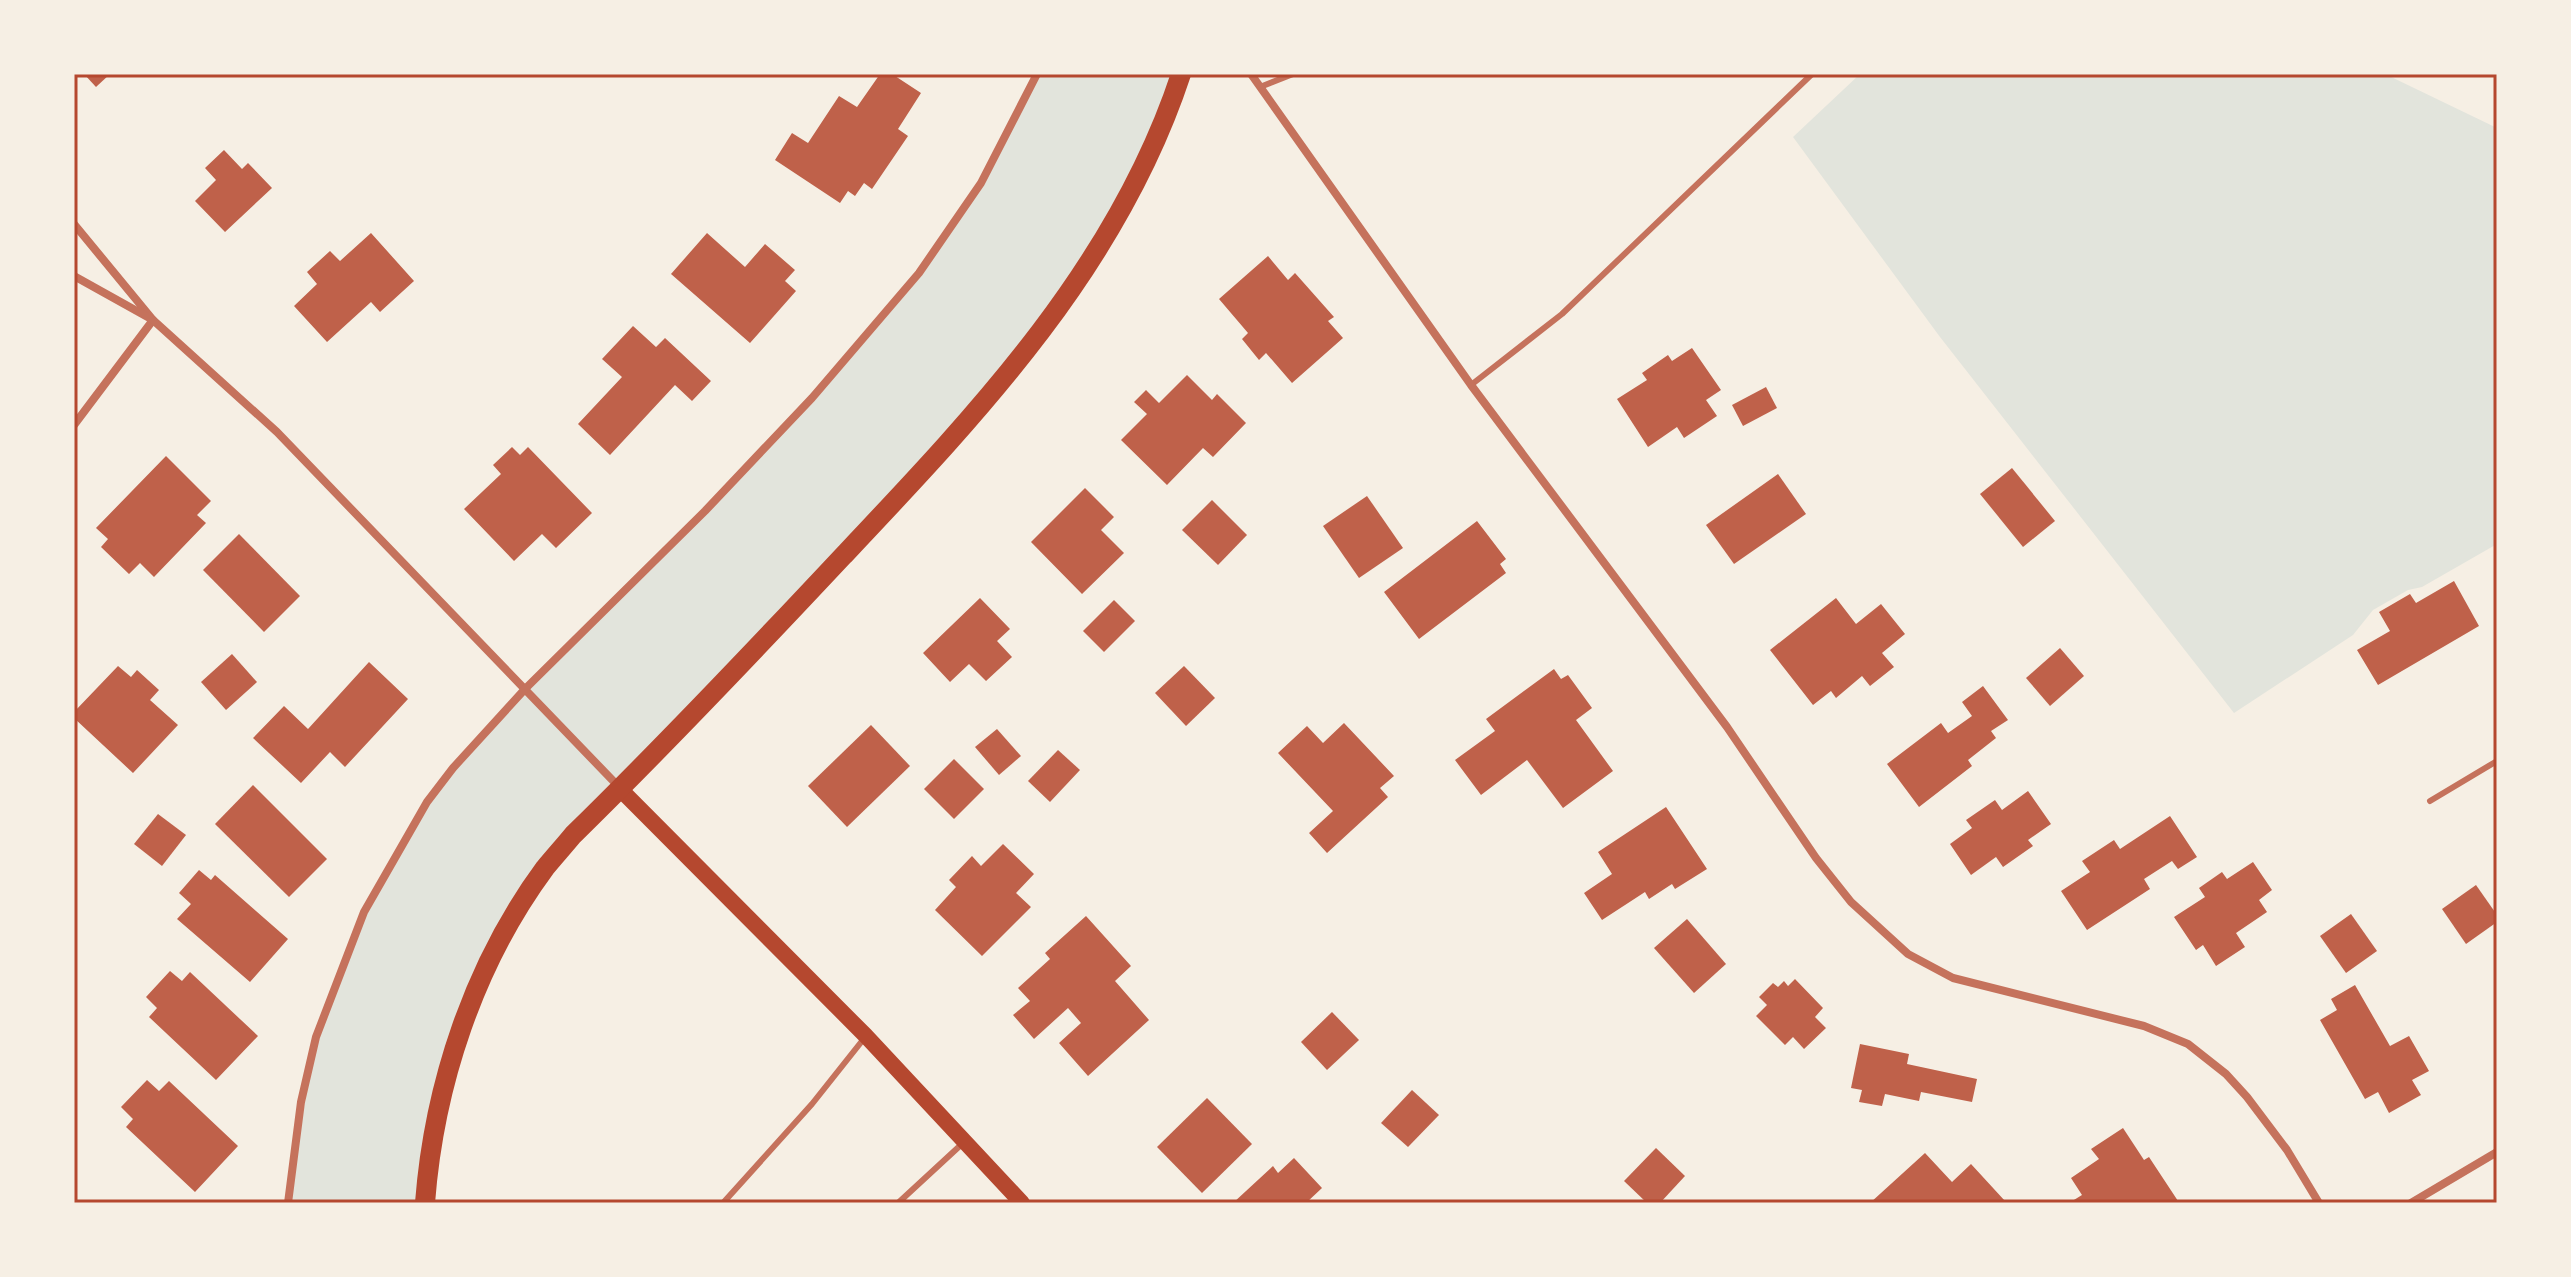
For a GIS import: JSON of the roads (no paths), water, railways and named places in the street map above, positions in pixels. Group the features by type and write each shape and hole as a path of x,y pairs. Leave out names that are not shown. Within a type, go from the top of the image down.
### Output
{"main road":[{"path":"425,1203 432,1141 455,1045 495,950 545,868 573,835 921,474 1022,357 1080,279 1121,214 1149,157 1181,74"},
{"path":"620,789 866,1036 1021,1202"}],"street":[{"path":"288,1203 301,1102 316,1037 364,912 427,802 453,768 525,689 705,511 812,398 919,273 981,183 1037,74"},
{"path":"1251,74 1471,385 1727,727 1832,881 1870,922 1908,954 1953,978 2144,1026 2188,1044 2226,1074 2247,1097 2287,1150 2319,1203"},
{"path":"74,224 153,320 277,432 620,789"},
{"path":"74,276 153,320"},
{"path":"74,425 153,320"},
{"path":"2411,1203 2497,1152"}],"lane":[{"path":"1260,87 1293,74"},
{"path":"1471,385 1562,314 1812,74"},
{"path":"2430,801 2497,761"},
{"path":"723,1203 812,1104 866,1036"},
{"path":"898,1203 964,1141"}]}
